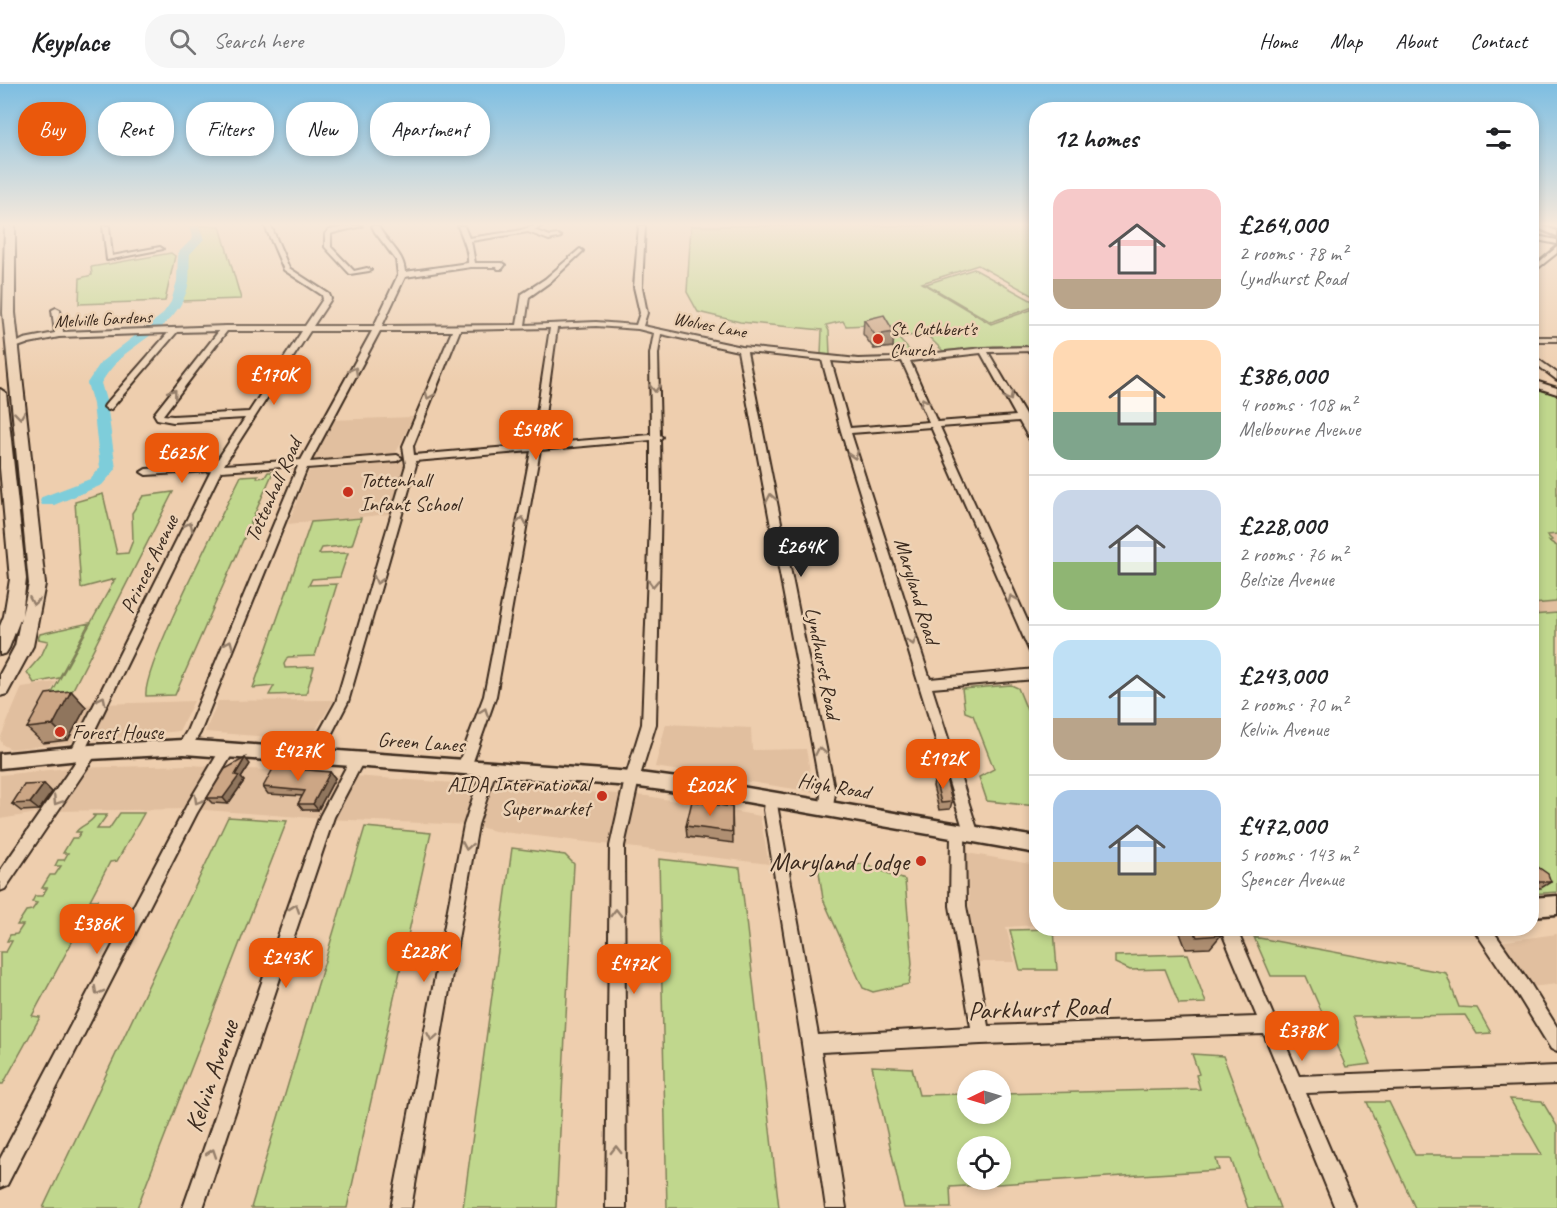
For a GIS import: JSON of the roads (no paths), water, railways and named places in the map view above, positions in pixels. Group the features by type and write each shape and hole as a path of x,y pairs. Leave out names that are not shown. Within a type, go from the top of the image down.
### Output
{"highway":[{"path":"0,689 16,664 27,630 35,599 37,571 17,345 8,294 8,278"},
{"path":"0,393 18,579 13,616 0,648"},
{"path":"0,674 27,630"}],"main road":[{"name":"Green Lanes","path":"0,761 184,747 632,779 730,792"},
{"name":"High Road","path":"730,792 1029,844"},
{"path":"1539,906 1557,905"}],"street":[{"name":"Princes Avenue","path":"0,885 83,753 218,468 328,297 300,278"},
{"name":"Tottenhall Road","path":"184,747 196,724 304,464 377,329 400,278"},
{"path":"522,328 525,296 552,278"},
{"path":"638,327 645,321 638,297 639,278"},
{"path":"56,310 59,335"},
{"name":"Wolves Lane","path":"377,329 522,328 596,324 638,327 742,349 826,359 877,361 983,350 1029,349"},
{"path":"464,767 490,696 536,447 554,325"},
{"name":"Melville Gardens","path":"17,345 59,335 225,328 377,329"},
{"path":"225,328 158,414 160,417 173,419 252,416"},
{"path":"313,756 342,702 400,505 411,458 408,446 457,329"},
{"path":"108,407 175,330"},
{"path":"616,1208 616,846 632,779 649,724 657,437 654,354 656,335 660,331"},
{"path":"1539,339 1557,339"},
{"name":"Lyndhurst Road","path":"742,349 822,760 828,793 827,808"},
{"path":"983,350 1029,430"},
{"name":"Maryland Road","path":"826,359 846,431 925,684 965,834 958,906 981,1035"},
{"path":"905,359 1029,636"},
{"path":"1539,364 1556,382"},
{"path":"1539,383 1556,382"},
{"path":"846,431 1029,418"},
{"path":"411,458 657,437"},
{"path":"146,472 397,458"},
{"path":"925,684 1029,675"},
{"path":"0,1178 192,809 228,749"},
{"name":"Kelvin Avenue","path":"193,1208 327,816 357,760"},
{"path":"401,1208 471,825 489,770"},
{"path":"771,799 836,1208"},
{"path":"1231,936 1345,1208"},
{"path":"1486,936 1557,1042"},
{"name":"Parkhurst Road","path":"811,1044 981,1035 1267,1025"},
{"path":"1292,1085 1557,1075"}],"waterway":[{"path":"48,501 96,482 108,469 100,404 94,383 106,365 121,351 166,318 177,302 183,278"}],"place":[{"name":"St. Cuthbert's Church","path":"878,339"},
{"name":"Tottenhall Infant School","path":"348,492"},
{"name":"Forest House","path":"60,732"},
{"name":"AIDA International Supermarket","path":"602,796"},
{"name":"Maryland Lodge","path":"921,861"}]}
